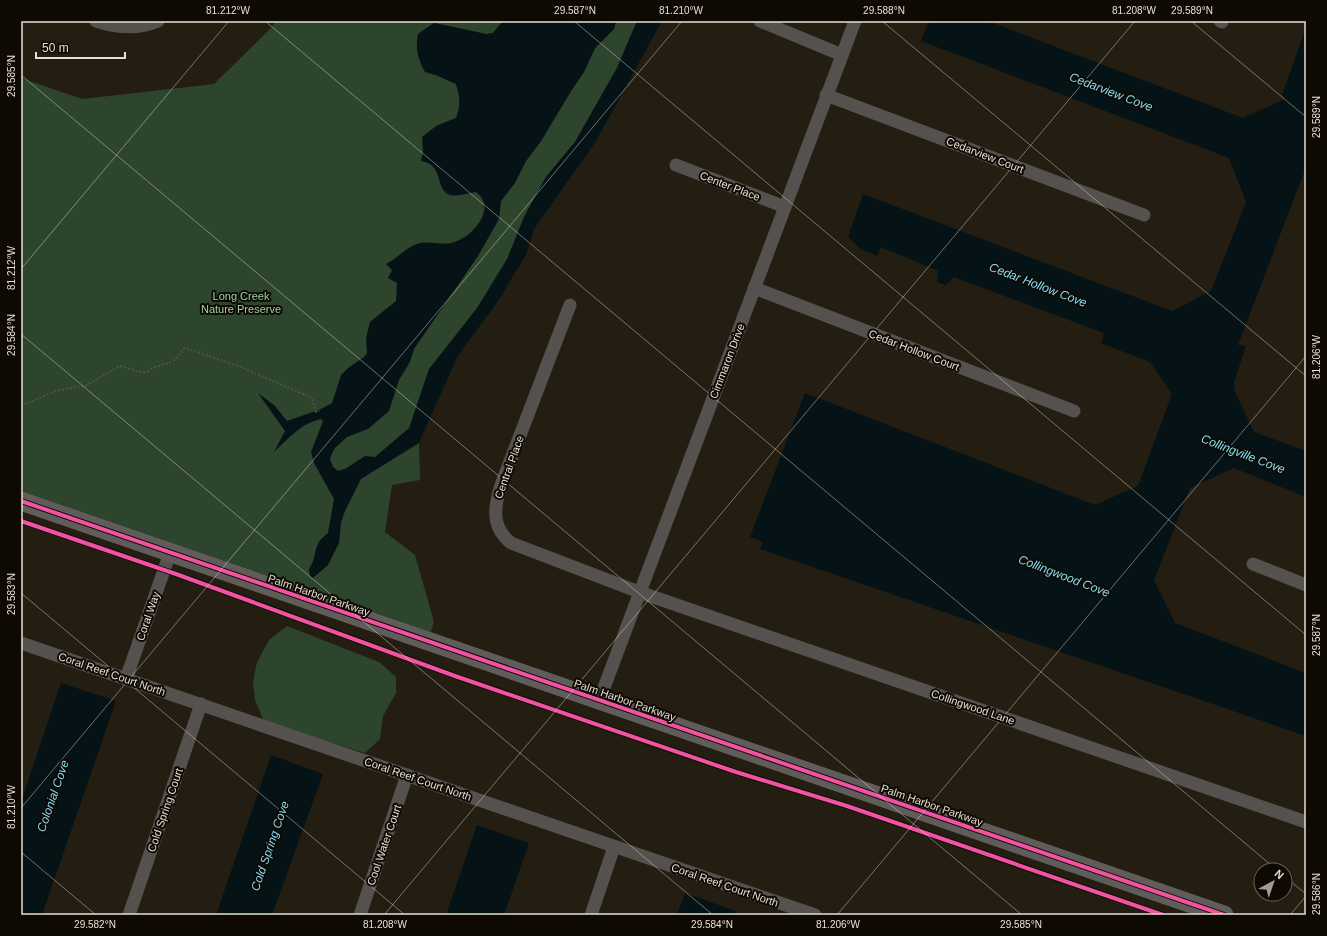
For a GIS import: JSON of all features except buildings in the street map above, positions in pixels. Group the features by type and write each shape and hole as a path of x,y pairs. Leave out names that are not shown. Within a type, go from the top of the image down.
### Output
{"street":[{"path":"96,21 110,26 129,28 149,25 158,21"},
{"path":"760,21 842,55"},
{"name":"Cimmaron Drive","path":"599,701 855,21"},
{"name":"Cedarview Court","path":"826,95 1144,215"},
{"name":"Center Place","path":"676,165 785,207"},
{"name":"Cedar Hollow Court","path":"754,288 1074,411"},
{"name":"Central Place","path":"570,305 501,485 495,508 496,521 501,533 517,546 639,592"},
{"name":"Palm Harbor Parkway","path":"21,501 1224,915"},
{"name":"Coral Way","path":"126,678 170,553"},
{"path":"1253,564 1306,585"},
{"name":"Collingwood Lane","path":"639,592 1306,822"},
{"name":"Coral Reef Court North","path":"21,643 407,775 614,848 815,915"},
{"name":"Cold Spring Court","path":"128,915 201,704"},
{"name":"Cool Water Court","path":"360,915 407,775"},
{"path":"591,915 614,848"}],"path":[{"path":"21,406 56,390 87,385 120,366 140,372 147,372 155,367 169,364 178,357 184,348 186,348 241,366 312,398 316,412 319,411"}],"green space":[{"name":"Long Creek Nature Preserve","path":"275,21 503,21 493,33 486,34 434,23 418,34 425,72 456,84 458,93 459,105 456,118 436,126 501,201 584,72 595,48 614,29 616,21 637,21 617,68 575,142 546,177 524,217 526,255 499,300 458,356 419,443 420,480 392,485 385,532 415,555 434,622 431,632 21,491 21,78 82,99 214,84 272,27"},
{"path":"287,626 379,662 396,677 396,693 383,716 380,739 365,753 264,721 255,700 253,682 257,662 269,640"}],"water":[{"path":"503,21 616,21 614,29 595,48 584,72 541,141 526,161 515,183 501,201 499,219 478,256 414,349 410,362 399,380 389,411 368,429 347,437 334,449 330,459 333,467 338,471 345,469 365,456 375,457 409,428 429,369 477,308 507,259 524,217 546,177 575,142 617,68 637,21 662,21 596,141 534,229 526,255 499,300 458,356 419,443 361,479 345,511 341,523 339,543 328,565 313,578 310,576 309,569 314,559 319,542 328,533 334,499 314,463 311,452 323,421 321,419 307,424 274,452 285,431 258,393 275,406 287,421 319,410 332,403 341,375 367,353 366,338 370,322 396,301 397,283 388,278 392,270 386,264 417,244 425,242 451,243 459,240 467,236 480,222 484,206 482,199 476,192 450,195 442,188 437,172 433,167 428,163 421,161 423,151 422,137 436,126 456,118 459,109 459,101 456,84 425,72 418,54 417,39 418,34 434,23 486,34 493,33"},
{"path":"929,21 988,21 1243,118 1285,99 1282,95 1306,28 1306,167 1238,345 1246,346 1234,382 1235,392 1254,432 1306,451 1306,497 1234,468 1190,488 1154,580 1175,623 1306,673 1306,736 760,549 763,542 750,537 805,393 1095,505 1138,486 1172,394 1150,362 1101,343 1104,333 954,277 946,285 937,282 938,271 881,247 877,256 861,249 848,237 863,194 1172,311 1211,291 1246,202 1229,158 921,41"},
{"name":"Colonial Cove","path":"61,683 116,701 42,915 21,915 21,802"},
{"name":"Cold Spring Cove","path":"271,755 323,774 272,915 216,915"},
{"path":"477,825 529,843 504,915 446,915"},
{"path":"685,893 736,911 734,915 677,915"}],"cycle path":[{"path":"21,501 1224,915"},
{"path":"21,521 176,574 455,676 736,772 847,806 1163,915"}],"water label":[{"name":"Cedarview Cove","path":"1111,92"},
{"name":"Cedar Hollow Cove","path":"1038,285"},
{"name":"Collingville Cove","path":"1243,454"},
{"name":"Collingwood Cove","path":"1064,576"}]}
